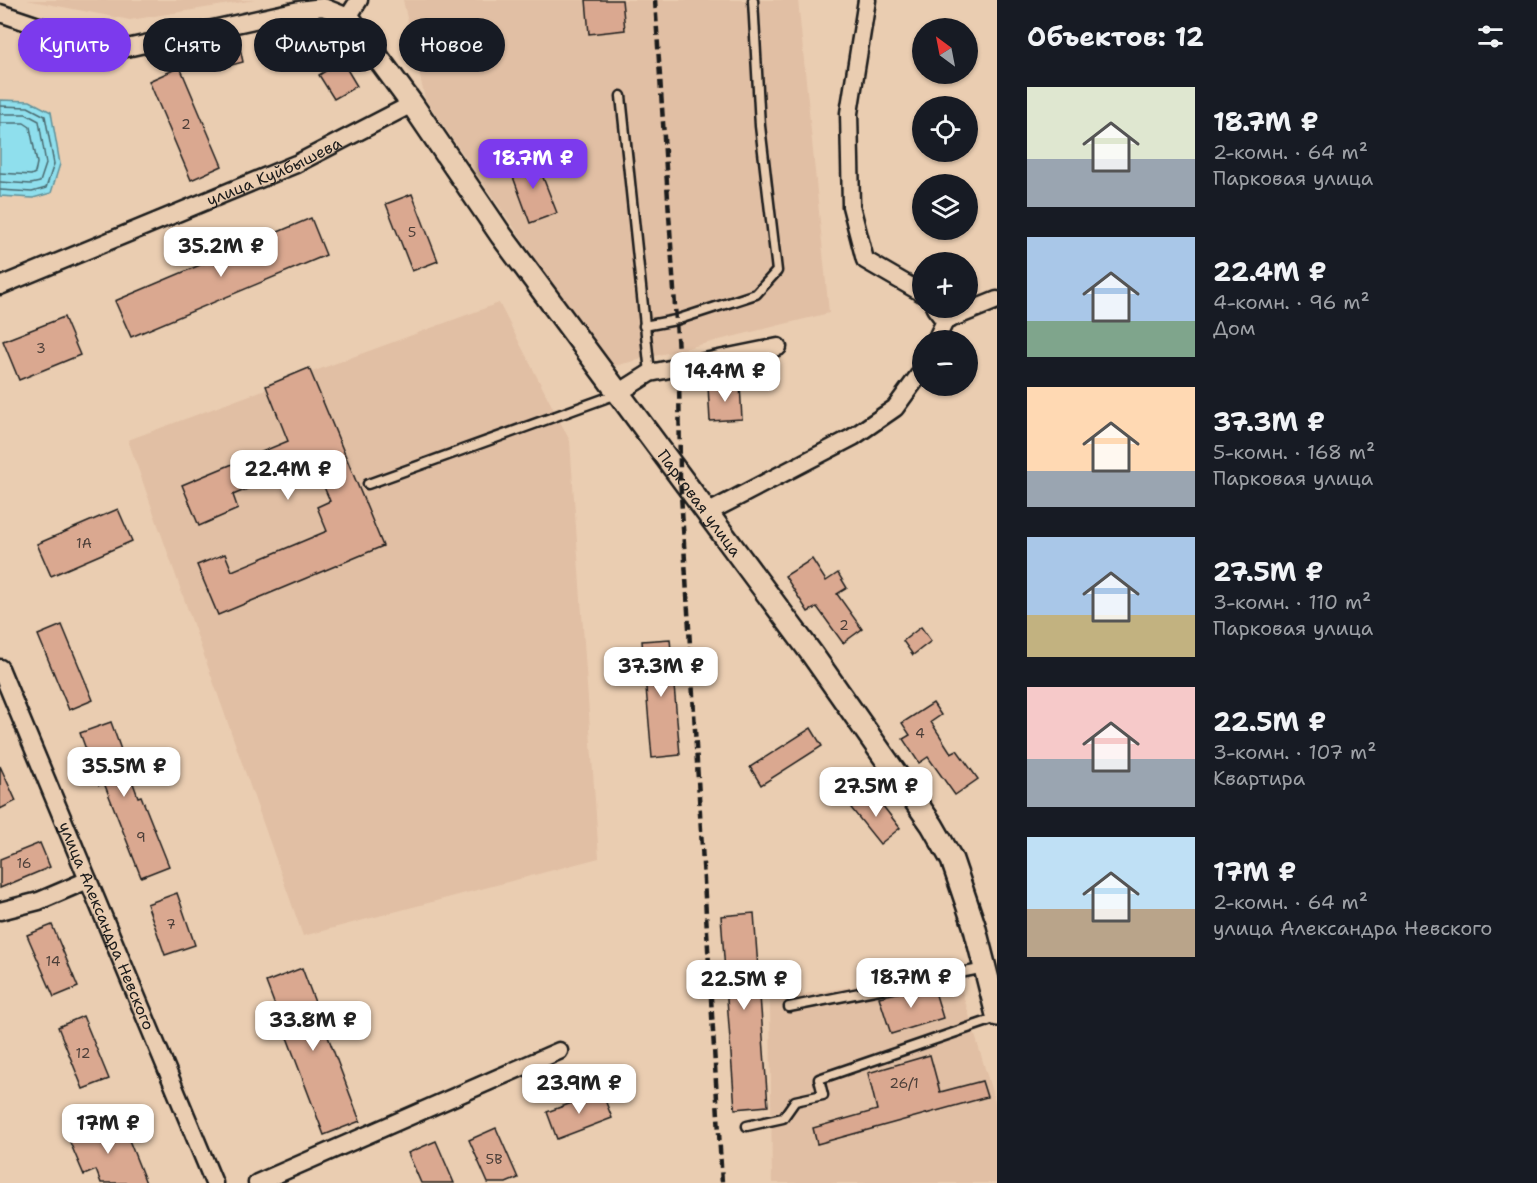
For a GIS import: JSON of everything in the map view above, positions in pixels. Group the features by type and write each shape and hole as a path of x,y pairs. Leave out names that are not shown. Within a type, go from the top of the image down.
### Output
{"street":[{"path":"867,0 849,113 851,206 865,260 912,287"},
{"path":"0,13 114,51 300,10 322,7 354,8"},
{"name":"Парковая улица","path":"354,8 412,104 501,235 812,654 932,825 952,860 974,925 997,1016"},
{"name":"улица Куйбышева","path":"0,286 296,164 412,104"},
{"path":"978,305 997,300"},
{"path":"617,394 650,373 778,347"},
{"path":"707,513 853,437 895,408 912,384"},
{"name":"улица Александра Невского","path":"0,668 214,1183"},
{"path":"0,911 39,901 88,880"},
{"path":"257,1183 559,1050"}],"lane":[{"path":"644,326 676,320 756,294 777,271 760,126 753,0"},
{"path":"621,96 650,373"},
{"path":"368,484 617,394"},
{"path":"789,1006 985,968"},
{"path":"747,1125 783,1118 795,1101 823,1095 819,1079 997,1016"}],"shaded area":[{"path":"27,0 255,0 131,20 131,18 120,18"},
{"path":"403,0 798,0 829,313 610,367 425,99 419,72 505,72 505,18 407,18"},
{"path":"499,303 570,441 599,858 303,936 128,440"},
{"path":"956,971 997,1109 997,1183 772,1183 770,999"}],"water":[{"path":"0,100 30,101 51,112 60,164 51,193 33,198 0,196"}],"building":[{"path":"586,0 622,0 625,30 589,34"},
{"path":"169,72 182,72 222,166 191,180 149,81"},
{"path":"324,72 349,72 357,86 334,99 319,75"},
{"path":"535,157 557,213 530,223 509,166"},
{"path":"412,194 438,261 412,271 386,204"},
{"path":"311,218 326,255 131,337 115,301"},
{"path":"64,317 80,355 19,380 3,341"},
{"path":"309,368 383,546 218,615 197,565 225,554 232,571 327,531 317,507 330,501 313,461 233,495 238,509 199,526 182,485 288,441 266,386"},
{"path":"740,385 742,419 710,421 708,386"},
{"path":"118,509 132,541 51,576 37,544"},
{"path":"812,559 826,581 838,573 847,588 837,594 862,629 843,643 817,607 808,612 785,576"},
{"path":"62,625 93,700 69,710 38,635"},
{"path":"921,627 931,641 913,655 903,641"},
{"path":"670,639 680,755 652,758 642,641"},
{"path":"933,703 941,715 931,722 951,753 957,750 978,779 955,795 928,757 919,763 903,739 910,735 902,723"},
{"path":"111,722 138,797 141,796 169,866 141,877 104,783 99,785 80,733"},
{"path":"811,728 822,746 761,785 750,767"},
{"path":"0,766 16,801 0,809"},
{"path":"872,792 900,828 880,844 851,808"},
{"path":"40,843 50,867 0,888 0,859"},
{"path":"177,893 195,945 165,955 147,904"},
{"path":"754,913 768,1106 735,1109 721,916"},
{"path":"52,925 78,987 54,997 27,935"},
{"path":"302,968 360,1121 324,1135 266,982"},
{"path":"933,985 943,1018 891,1034 879,997"},
{"path":"83,1016 109,1079 83,1089 58,1027"},
{"path":"930,1055 940,1092 982,1081 987,1097 817,1144 813,1128 877,1110 868,1073"},
{"path":"602,1092 612,1118 557,1139 547,1112"},
{"path":"121,1120 146,1183 101,1183 96,1170 84,1175 69,1140"},
{"path":"496,1128 518,1178 506,1183 488,1183 469,1140"},
{"path":"436,1141 454,1183 421,1183 408,1153"}],"railway":[{"path":"655,0 679,367 680,477 722,1183"}]}
